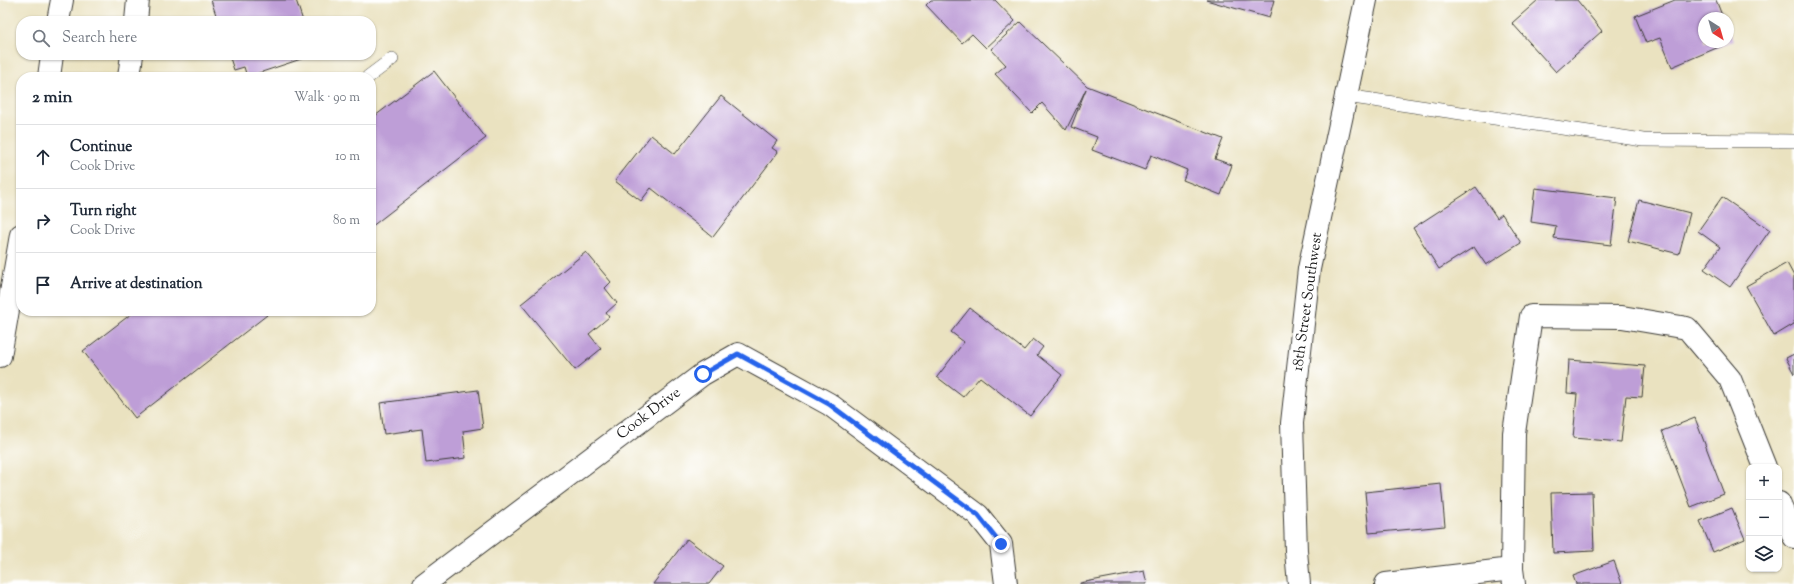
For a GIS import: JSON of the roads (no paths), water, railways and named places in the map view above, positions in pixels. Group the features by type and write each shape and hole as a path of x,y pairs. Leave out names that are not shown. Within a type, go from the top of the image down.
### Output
{"street":[{"path":"59,16 62,0"},
{"path":"136,16 138,0"},
{"name":"18th Street Southwest","path":"1300,584 1296,551 1292,423 1309,269 1366,0"},
{"path":"49,72 51,60"},
{"path":"130,72 131,60"},
{"path":"0,356 16,265"},
{"path":"1386,584 1513,577 1514,433 1531,316 1622,317 1686,328 1730,379 1764,464"},
{"name":"Cook Drive","path":"424,584 703,374 738,354 829,404 978,515 1001,544 1006,584"},
{"path":"1782,510 1794,537"}],"lane":[{"path":"375,72 392,59"},
{"path":"1346,96 1643,140 1794,141"}]}
